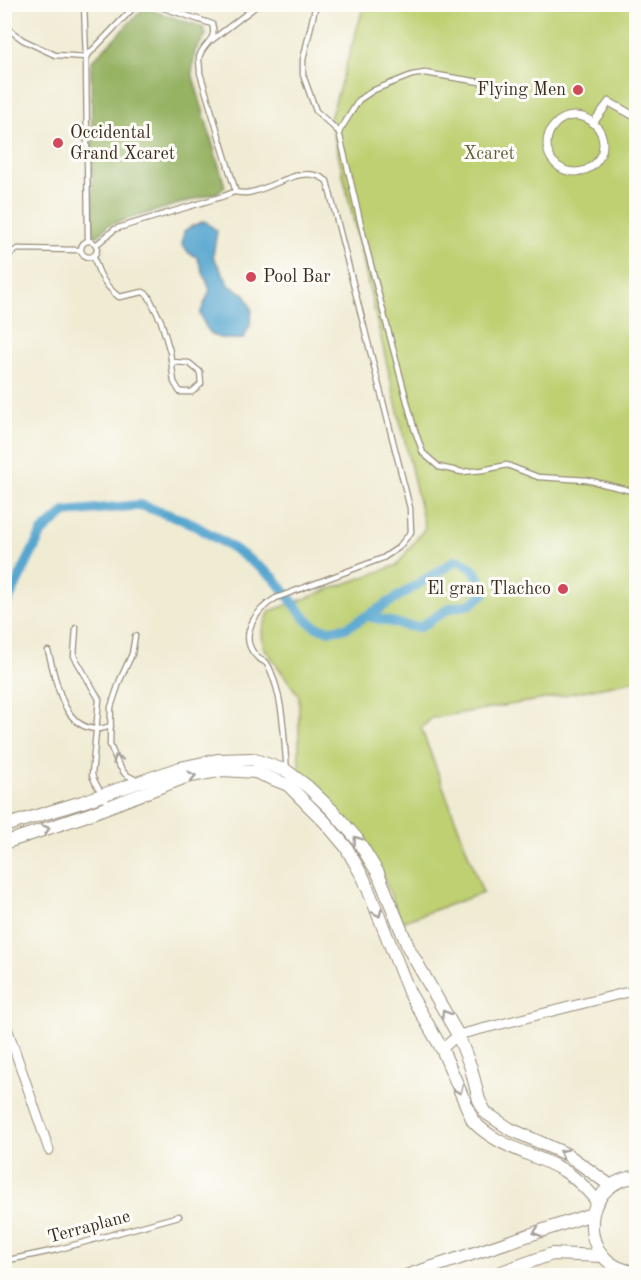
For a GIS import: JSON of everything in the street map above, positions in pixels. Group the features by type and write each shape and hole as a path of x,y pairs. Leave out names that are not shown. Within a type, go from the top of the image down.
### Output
{"street":[{"path":"593,123 609,102 636,117"},
{"path":"578,116 593,123 602,135 603,147 600,157 593,166 584,171 572,172 562,169 553,162 548,152 547,141 549,131 557,122 567,117 578,116"},
{"path":"4,843 107,800 140,782 180,768 217,760 252,759 287,771 333,811 357,839 378,873 409,949 458,1035 486,1113 510,1129 568,1155 611,1186"},
{"path":"4,826 186,777 224,770 255,772 288,785 346,847 364,879 409,992 442,1049 473,1122 495,1140 563,1170 585,1186 597,1201"},
{"path":"4,895 6,901 4,915"},
{"path":"442,1049 458,1035 636,990"},
{"path":"4,1019 49,1150"},
{"path":"636,1177 611,1186 597,1201 592,1214 591,1229 595,1243 603,1256 614,1266 636,1272"},
{"path":"406,1275 592,1214"},
{"path":"490,1275 552,1254 603,1256"}],"lane":[{"path":"84,4 88,241"},
{"path":"4,26 22,40 55,55 86,57 137,4"},
{"path":"152,4 212,24 215,32 212,40"},
{"path":"234,192 200,73 199,57 205,45 259,4"},
{"path":"316,4 303,60 303,75 316,111 339,132 367,250 414,428 423,453 439,467 462,472 507,465 538,477 587,480 636,492"},
{"path":"339,132 358,100 374,90 412,75 425,73 480,82"},
{"path":"96,245 115,229 234,192 251,193 304,173 319,174 327,181 410,508 411,532 398,548 383,558 276,598 265,605 253,618 250,646 256,657 267,664 276,687 282,715 288,785"},
{"path":"88,241 96,245"},
{"path":"80,250 82,244 88,241"},
{"path":"4,257 18,249 80,250 87,258 94,256 97,251 96,245"},
{"path":"94,256 100,275 108,289 119,297 143,292 148,295 161,321 172,362 174,382 180,392 192,392 201,384 200,372 189,363 172,362"},
{"path":"76,628 74,656 99,699 92,776 107,800"},
{"path":"135,636 132,654 111,707 110,745 125,774 140,782"},
{"path":"48,651 66,709 75,720 96,729 111,726"},
{"name":"Terraplane","path":"4,1261 56,1250 179,1216"}],"green space":[{"name":"Xcaret","path":"364,5 636,5 636,680 545,699 432,718 421,728 483,893 401,922 382,873 313,785 299,771 299,696 263,646 262,630 270,611 397,565 425,528 330,119"},
{"path":"144,8 203,27 206,35 195,51 192,73 225,187 219,192 108,225 98,236 93,234 91,62"}],"water":[{"path":"205,221 217,231 213,256 230,286 245,294 252,310 250,325 243,339 215,336 207,329 200,314 210,290 197,257 190,254 182,245 184,231"}],"waterway":[{"path":"4,609 42,532 65,512 141,505 189,522 233,548 273,577 306,619 316,627 328,630 346,628 457,560 475,572 484,593 471,604 450,608 420,627 367,616"}],"place":[{"name":"Flying Men","path":"578,90"},
{"name":"Occidental Grand Xcaret","path":"58,143"},
{"name":"Pool Bar","path":"251,277"},
{"name":"El gran Tlachco","path":"563,589"}]}
